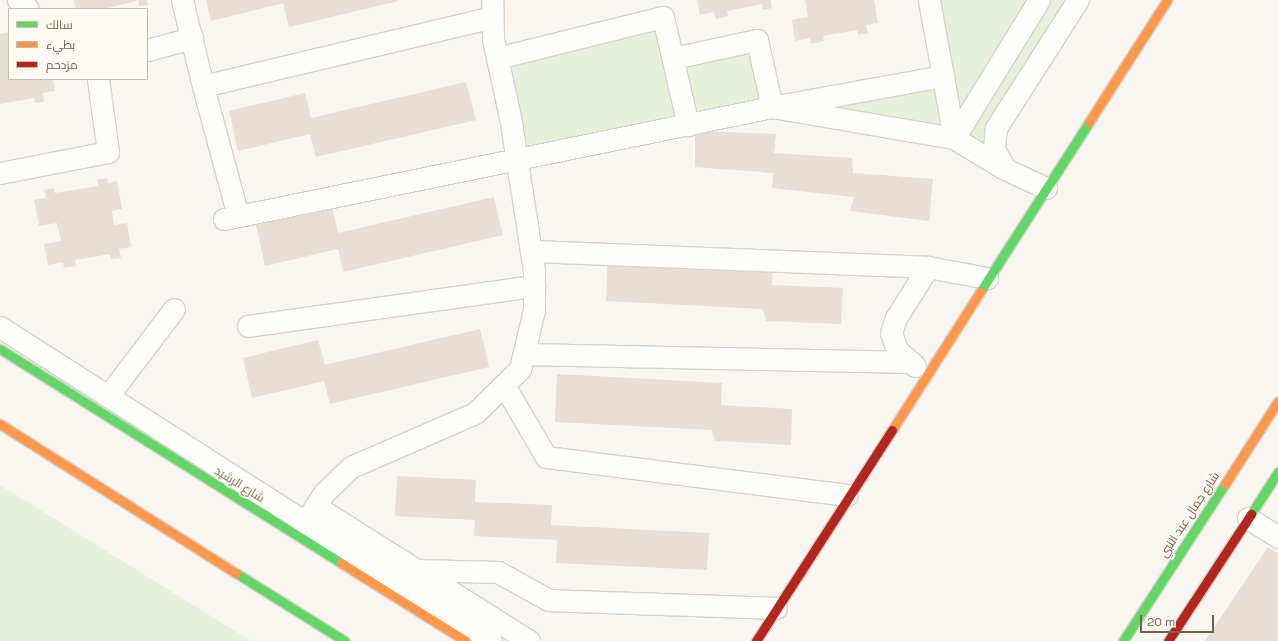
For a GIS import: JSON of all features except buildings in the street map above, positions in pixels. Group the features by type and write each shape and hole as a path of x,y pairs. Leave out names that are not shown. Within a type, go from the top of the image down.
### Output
{"street":[{"path":"18,0 27,8"},
{"path":"182,0 203,86 231,217 772,107 943,76"},
{"path":"929,0 954,138"},
{"path":"954,138 1039,0"},
{"path":"1005,169 994,150 996,128 1078,0"},
{"path":"756,641 847,495 918,368 987,278 1167,0"},
{"path":"203,86 492,9 497,58 517,160 531,251 534,286 534,310 520,369 475,413 352,467 324,493 310,515"},
{"path":"497,58 663,17 688,125"},
{"path":"148,50 192,38"},
{"path":"673,58 757,40 772,107"},
{"path":"0,173 108,152 98,80"},
{"path":"772,107 954,138 1005,169 1046,188"},
{"path":"531,251 928,267 987,278"},
{"path":"918,368 897,350 891,333 896,318 928,267"},
{"path":"248,326 534,286"},
{"path":"108,396 174,309"},
{"path":"0,327 108,396 310,515 414,570 529,641"},
{"name":"شارع الرشيد","path":"0,349 466,641"},
{"path":"524,354 918,368"},
{"path":"504,385 546,457 847,495"},
{"name":"شارع جمال عبد النبي","path":"1123,641 1278,401"},
{"path":"0,424 345,641"},
{"path":"1168,641 1278,472"},
{"path":"310,515 491,641"},
{"path":"1248,518 1278,537"},
{"path":"414,570 498,572 549,600 776,608"}],"green space":[{"path":"929,0 1078,0 994,149 954,138 772,107 943,76"},
{"path":"663,17 674,65 757,40 772,107 517,160 497,58"},
{"path":"0,485 251,641 0,641"}],"traffic: fast":[{"path":"980,292 1089,122"},
{"path":"0,349 341,563"},
{"path":"1251,514 1278,472"},
{"path":"1123,641 1225,484"},
{"path":"236,573 345,641"}],"traffic: slow":[{"path":"1089,122 1167,0"},
{"path":"892,430 980,292"},
{"path":"1225,484 1278,401"},
{"path":"0,424 236,573"},
{"path":"341,563 466,641"}],"traffic: jam":[{"path":"756,641 892,430"},
{"path":"1168,641 1251,514"}]}
